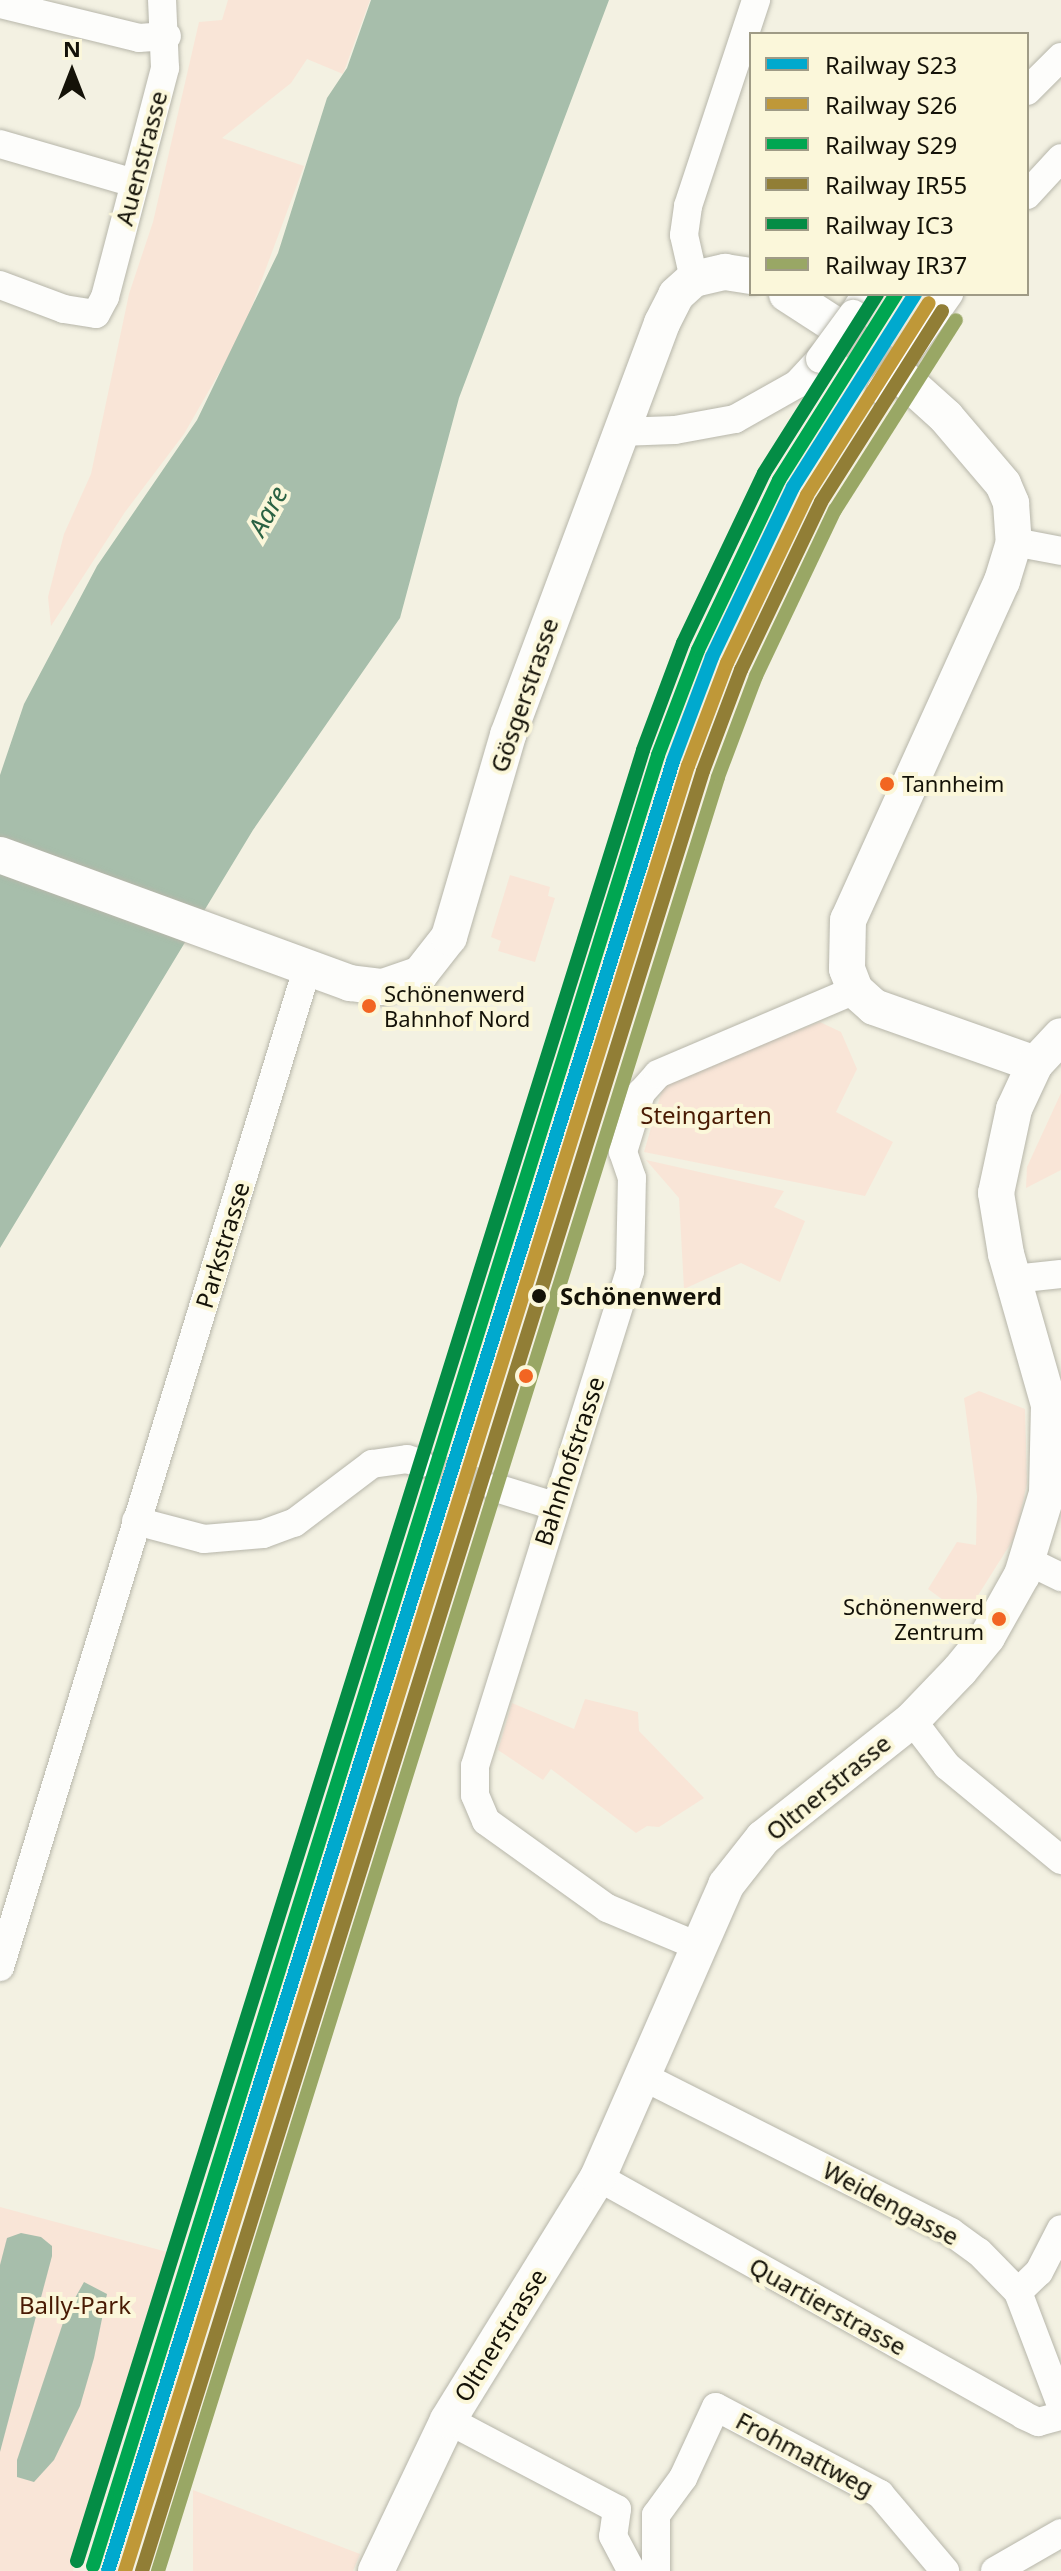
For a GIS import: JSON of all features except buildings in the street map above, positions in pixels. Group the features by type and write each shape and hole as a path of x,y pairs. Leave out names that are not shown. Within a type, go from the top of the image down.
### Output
{"main road":[{"path":"694,279 725,272 749,276"},
{"name":"Gösgerstrasse","path":"0,855 307,969 376,988 420,974 438,957 449,937 508,735 619,432 662,323 676,295 694,279"},
{"path":"795,296 852,311"},
{"path":"892,384 946,417 1003,484 1014,542 1002,581 848,920 844,954 855,990 885,1012 1035,1064"},
{"name":"Oltnerstrasse","path":"376,2571 448,2420 598,2177 644,2077 695,1945 726,1885 763,1838 912,1720 987,1637 1028,1561 1047,1493 1049,1405 998,1216 998,1164 1014,1109 1035,1064 1061,1036"}],"street":[{"name":"Auenstrasse","path":"0,285 64,309 96,314 165,68 167,36 162,0"},
{"path":"694,279 684,235 688,206 756,0"},
{"path":"0,4 139,38 167,36"},
{"path":"1029,89 1061,57"},
{"path":"0,144 134,183"},
{"path":"1029,193 1061,158"},
{"path":"892,384 948,296"},
{"path":"619,432 675,430 735,419 797,384 820,359 852,311"},
{"path":"1014,542 1061,551"},
{"name":"Parkstrasse","path":"0,1967 307,969"},
{"name":"Bahnhofstrasse","path":"695,1945 607,1908 486,1821 477,1804 479,1743 633,1260 632,1178 623,1152 646,1084 658,1074 855,990"},
{"path":"1014,1279 1061,1274"},
{"path":"136,1521 204,1539 263,1534 294,1523 372,1464 407,1459 420,1463"},
{"path":"496,1488 554,1506"},
{"path":"1028,1561 1061,1577"},
{"path":"912,1720 947,1766 1061,1860"},
{"name":"Weidengasse","path":"644,2077 951,2232 979,2252 1018,2292 1061,2405"},
{"name":"Quartierstrasse","path":"598,2177 1023,2415 1038,2422 1061,2416"},
{"path":"1018,2292 1050,2276 1061,2229"},
{"name":"Frohmattweg","path":"656,2515 683,2478 716,2407 880,2494 945,2571"},
{"path":"448,2420 617,2509 633,2503 648,2506 656,2515 656,2571"},
{"path":"617,2509 613,2536 632,2571"},
{"path":"995,2571 1061,2533"}],"green space":[{"path":"228,0 370,0 343,74 307,59 291,83 222,138 304,166 242,333 184,434 125,512 51,626 48,597 64,534 91,474 129,294 153,222 199,22 222,20"},
{"path":"510,875 550,887 548,896 555,898 535,962 498,951 501,941 491,937"},
{"name":"Steingarten","path":"820,1022 841,1032 857,1069 836,1112 893,1142 865,1196 644,1152 665,1080"},
{"path":"1061,1093 1061,1170 1026,1188 1027,1167"},
{"path":"646,1160 784,1191 774,1207 805,1221 780,1282 741,1263 684,1289 679,1198"},
{"path":"979,1391 1025,1409 1027,1483 1016,1535 965,1616 928,1589 957,1542 976,1545 977,1496 964,1398"},
{"path":"585,1699 638,1712 639,1731 704,1798 659,1827 647,1826 636,1833 551,1769 543,1780 498,1750 512,1703 574,1729"},
{"name":"Bally-Park","path":"0,2207 171,2253 73,2571 0,2571"},
{"path":"193,2490 360,2554 353,2571 193,2571"}],"water":[{"name":"Aare","path":"371,0 609,0 459,398 400,618 253,830 0,1248 0,775 24,704 97,566 197,420 278,253 327,98 347,68"},
{"path":"21,2233 41,2237 52,2246 52,2256 0,2452 0,2265 7,2238"},
{"path":"84,2282 107,2294 80,2406 54,2460 34,2482 17,2477 17,2460 66,2314"}],"tunnel":[{"path":"835,325 904,379"},
{"path":"420,1463 496,1488"}],"rail line":[{"name":"IC3","path":"77,2561 643,750 683,643 764,473 876,296"},
{"name":"S29","path":"93,2566 658,755 698,650 779,480 895,296"},
{"name":"S23","path":"108,2571 673,761 712,657 793,487 914,296"},
{"name":"S26","path":"125,2571 688,766 727,663 807,495 929,303"},
{"name":"IR55","path":"142,2571 703,771 741,670 821,502 942,311"},
{"name":"IR37","path":"158,2571 718,777 756,676 835,510 956,320"}],"place":[{"name":"Tannheim","path":"887,784"},
{"name":"Schönenwerd Bahnhof Nord","path":"369,1006"},
{"name":"Schönenwerd","path":"539,1296"},
{"name":"Schönenwerd Zentrum","path":"999,1619"}]}
